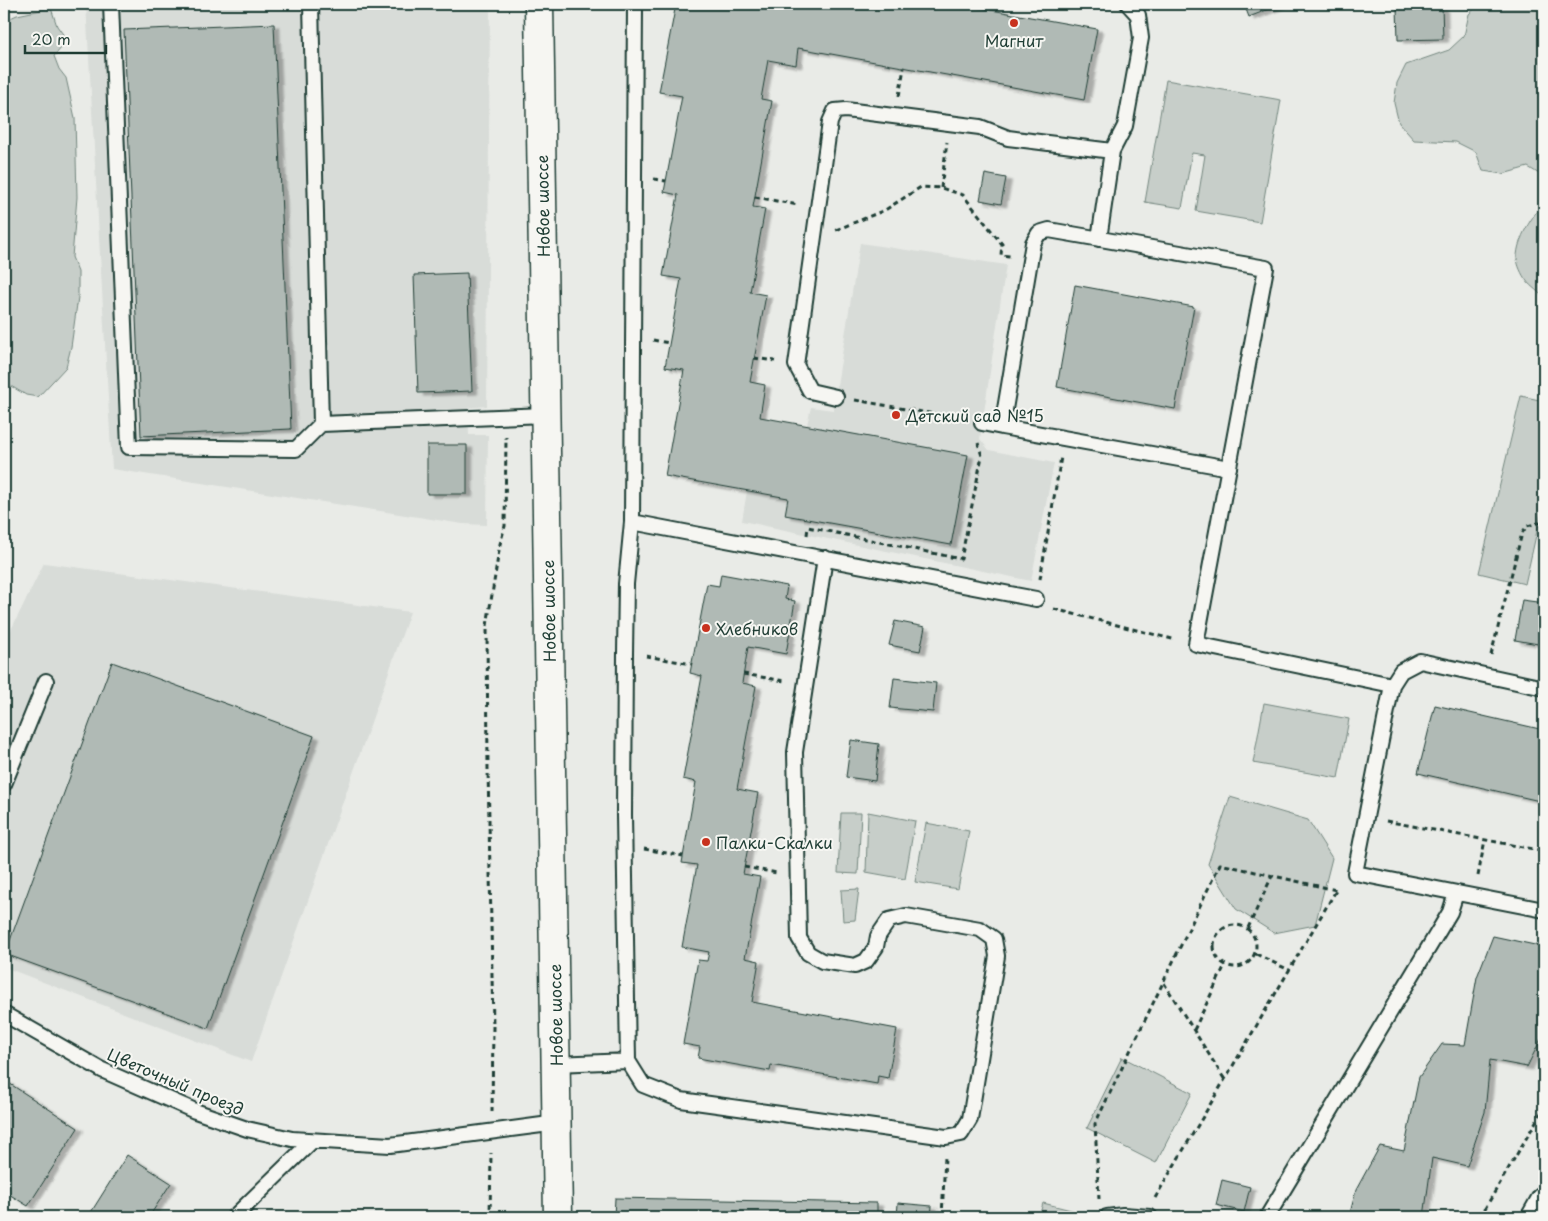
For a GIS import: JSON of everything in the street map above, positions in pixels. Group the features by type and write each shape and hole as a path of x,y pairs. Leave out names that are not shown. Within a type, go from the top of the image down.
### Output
{"street":[{"name":"Новое шоссе","path":"539,4 558,1217"},
{"path":"1535,1217 1544,1201"}],"lane":[{"path":"110,4 129,447 296,449 321,424 545,415"},
{"path":"311,4 321,424"},
{"path":"636,4 632,522 626,584 625,653 628,1062 643,1085 681,1100 946,1137 961,1134 970,1119 997,956 994,939 980,929 906,916 888,920 878,936 876,946 866,961 855,966 822,961 808,953 799,938 795,752 825,558"},
{"path":"1099,239 1112,151 1125,126 1141,38 1138,16 1128,4"},
{"path":"836,397 810,391 796,365 830,122 835,111 846,110 980,127 1008,138 1112,151"},
{"path":"1002,427 1030,258 1033,243 1039,233 1049,230 1266,268 1196,644 1392,685"},
{"path":"976,422 1229,468"},
{"path":"632,522 1036,599"},
{"path":"1544,688 1420,661 1401,671 1392,685 1355,873 1544,910"},
{"path":"4,784 46,681"},
{"path":"1267,1217 1450,912 1456,893"},
{"name":"Цветочный проезд","path":"4,1014 102,1070 196,1111 247,1129 292,1139 390,1145 557,1123"},
{"path":"556,1064 628,1062"},
{"path":"234,1217 312,1141"},
{"path":"1103,1213 1147,1217"}],"path":[{"path":"896,116 904,68"},
{"path":"940,188 950,123"},
{"path":"815,230 837,230 885,210 921,187 940,188 963,195 1002,244 1001,254 1030,258"},
{"path":"755,197 818,208"},
{"path":"804,554 808,527 961,558 982,456 976,422 836,397"},
{"path":"490,1217 493,1027 487,626 500,544 505,526 506,417"},
{"path":"1064,438 1036,599 1057,612 1196,644"},
{"path":"1486,675 1522,533 1527,526 1539,523 1544,524"},
{"path":"625,653 692,664"},
{"path":"743,674 805,685"},
{"path":"1366,817 1544,851"},
{"path":"1474,896 1485,840"},
{"path":"625,846 683,856"},
{"path":"1103,1213 1095,1124 1220,864 1336,890 1224,1080 1147,1217"},
{"path":"744,867 798,876"},
{"path":"1248,928 1272,876"},
{"path":"1235,924 1248,928 1256,940 1256,954 1246,964 1239,967 1225,965 1219,960 1214,947 1217,934 1222,929 1235,924"},
{"path":"1256,954 1289,970"},
{"path":"1194,1030 1225,965"},
{"path":"1163,982 1224,1080"},
{"path":"1480,1217 1544,1108"},
{"path":"942,1217 946,1137"}],"shaded area":[{"path":"86,4 490,4 487,406 468,408 469,435 488,435 487,525 463,524 112,469"},
{"path":"1480,4 1544,4 1544,177 1528,167 1503,174 1483,171 1476,152 1456,142 1414,140 1399,123 1394,103 1397,83 1406,65 1449,50 1464,36 1469,14"},
{"path":"51,8 57,26 65,37 64,45 54,56 59,69 66,78 75,118 77,197 72,257 78,272 78,297 71,347 66,367 38,397 26,395 4,382 4,21 17,15"},
{"path":"1166,80 1281,100 1260,222 1196,211 1205,155 1192,153 1182,208 1145,202"},
{"path":"1544,203 1544,300 1524,278 1517,258 1522,236"},
{"name":"Детский сад №15","path":"860,243 1006,265 980,439 989,450 1054,463 1031,581 742,521 747,491 760,493 807,425 811,407 833,410"},
{"path":"1521,396 1544,401 1544,500 1525,584 1479,573"},
{"path":"44,563 410,612 251,1062 4,967 4,644"},
{"path":"1264,703 1349,719 1338,778 1253,763"},
{"path":"1230,797 1308,820 1332,858 1315,925 1274,933 1236,909 1208,864"},
{"path":"868,812 915,821 905,879 866,872"},
{"path":"841,813 861,813 858,874 838,873"},
{"path":"926,823 969,831 958,889 915,882"},
{"path":"859,889 855,920 843,921 841,890"},
{"path":"1122,1057 1192,1093 1156,1163 1087,1128"},
{"path":"1043,1203 1079,1212 1077,1217 1039,1217"}],"building":[{"path":"676,4 958,4 1097,29 1084,100 798,48 796,65 768,60 761,99 772,101 753,207 765,209 750,292 766,295 750,382 765,385 760,417 968,455 951,545 785,515 788,498 665,476 684,370 665,367 681,279 663,276 678,195 664,192 682,96 659,92"},
{"path":"1244,4 1282,4 1249,17"},
{"path":"1442,6 1443,39 1398,40 1397,7"},
{"path":"274,24 291,429 141,436 124,30"},
{"path":"985,174 1006,178 1001,204 980,200"},
{"path":"467,273 472,391 418,393 414,275"},
{"path":"1075,285 1194,307 1175,409 1057,387"},
{"path":"427,445 467,445 467,494 427,494"},
{"path":"721,574 787,586 785,599 795,601 786,654 748,647 742,683 756,686 737,789 758,793 743,874 760,877 745,958 759,961 752,1002 897,1029 888,1078 878,1076 877,1084 771,1065 770,1071 698,1058 700,1047 683,1044 698,960 707,961 709,952 682,947 697,865 682,863 696,782 683,779 702,676 690,673 707,584 719,586"},
{"path":"1522,600 1544,603 1544,645 1515,640"},
{"path":"895,621 925,627 920,651 889,645"},
{"path":"112,662 314,736 208,1028 5,954"},
{"path":"894,678 936,683 933,712 890,708"},
{"path":"1435,705 1544,730 1544,802 1418,773"},
{"path":"851,740 879,744 875,781 846,777"},
{"path":"1493,936 1544,947 1544,1033 1527,1067 1490,1060 1485,1112 1467,1166 1432,1158 1424,1217 1349,1217 1356,1190 1380,1146 1404,1151 1419,1077 1442,1044 1465,1045 1477,977"},
{"path":"4,1080 78,1128 28,1206 4,1191"},
{"path":"127,1155 171,1183 149,1217 88,1217"},
{"path":"1222,1180 1250,1187 1244,1212 1216,1205"},
{"path":"615,1198 877,1203 877,1217 614,1217"},
{"path":"898,1203 932,1206 931,1217 897,1217"}],"place":[{"name":"Магнит","path":"1014,23"},
{"name":"Детский сад №15","path":"896,415"},
{"name":"Хлебников","path":"706,628"},
{"name":"Палки-Скалки","path":"706,842"}]}
